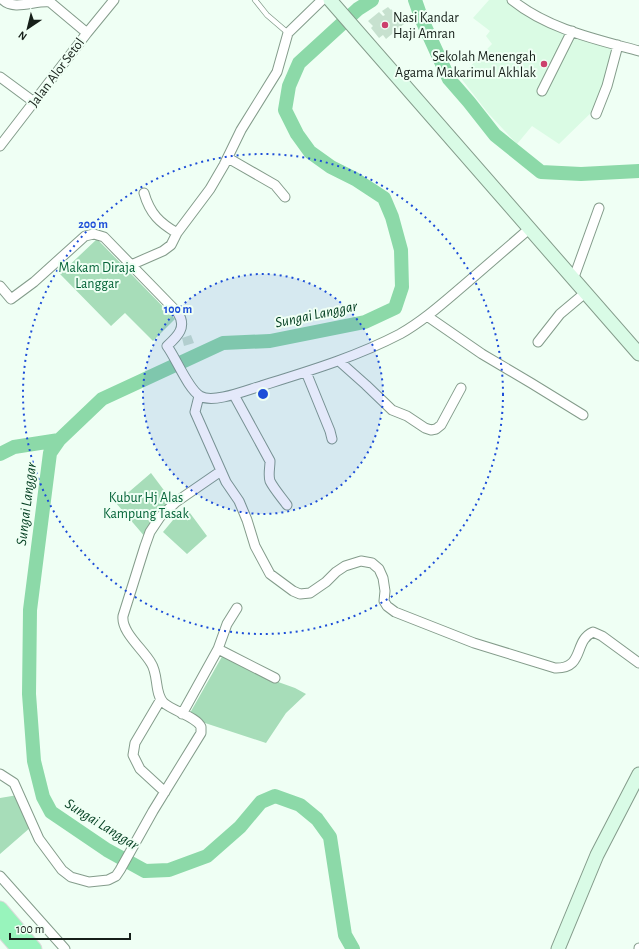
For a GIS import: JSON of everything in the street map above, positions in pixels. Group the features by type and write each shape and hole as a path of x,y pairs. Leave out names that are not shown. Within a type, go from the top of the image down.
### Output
{"highway":[{"path":"0,908 34,949"},
{"path":"0,927 19,949"}],"main road":[{"path":"332,3 639,354"},
{"path":"558,949 597,855 639,774"}],"street":[{"path":"3,0 11,5 22,5 43,1 50,2 87,33"},
{"name":"Jalan Alor Setol","path":"0,146 114,0"},
{"path":"131,265 163,251 170,246 177,233 210,189 228,158 241,130 277,72 288,33 322,0"},
{"path":"512,0 522,8 560,27 639,51"},
{"path":"542,91 572,31"},
{"path":"596,114 618,45"},
{"path":"0,77 34,102"},
{"path":"228,158 275,185 285,197"},
{"path":"144,193 147,203 153,212 163,224 177,233"},
{"path":"573,280 599,208"},
{"path":"0,286 11,299 34,282 85,236 94,234 104,237 178,313 182,320 182,327 167,346 199,396 214,398 234,394 339,361 365,351 400,333 427,316 530,229"},
{"path":"538,342 560,314 585,293"},
{"path":"427,316 482,354 583,415"},
{"path":"339,361 392,410 407,416 425,428 431,430 436,429 441,425 461,388"},
{"path":"306,372 332,438"},
{"path":"234,394 270,461 270,481 287,505"},
{"path":"199,396 195,412 226,482 239,501 255,546 270,574 293,591 300,594 310,593 345,566 361,561 372,563 378,569 383,578 385,591 384,601 387,606 395,612 474,643 555,668 564,668 575,660 585,637 592,632 602,636 639,664"},
{"path":"0,774 14,783 39,839 62,870 71,877 89,882 108,880 116,876 130,854 153,811 201,733 201,726 196,721 169,707 161,699 152,664 126,630 122,622 150,532 160,517 176,502 221,471"},
{"path":"182,714 218,649 227,624 236,608"},
{"path":"218,649 275,678"},
{"path":"161,699 135,743 133,755 140,769 165,792"},
{"path":"0,876 65,949"}],"lane":[{"path":"255,0 267,15 288,33"}],"shaded area":[{"name":"Sekolah Menengah Agama Makarimul Akhlak","path":"489,0 507,0 521,10 620,50 598,106 559,144 532,126 517,144 488,113 460,77 492,44 486,36 490,31 473,18"}],"green space":[{"name":"Makam Diraja Langgar","path":"97,239 175,319 153,341 125,313 111,326 60,274"},
{"name":"Kubur Hj Alas Kampung Tasak","path":"151,473 175,505 146,538 116,503"},
{"name":"Kubur Hj Alas Kampung Tasak","path":"187,509 207,536 187,554 163,532 173,520"},
{"path":"224,653 267,678 295,688 306,694 286,713 266,743 205,723 192,716 190,713"},
{"path":"18,795 31,827 0,854 0,798"}],"building":[{"path":"388,7 404,24 386,39 383,35 379,38 371,28 373,26 368,21 379,12 383,16 385,15 382,11"},
{"path":"191,335 194,343 184,346 182,338"}],"waterway":[{"name":"Sungai Langgar","path":"353,949 345,935 330,837 317,819 300,805 275,796 261,802 240,827 207,856 169,870 145,871 107,850 51,812 43,797 34,761 29,694 30,610 50,453 59,440 102,399 223,343 270,341 365,322 395,308 402,287 401,250 392,217 384,198 355,179 331,167 310,152 297,134 285,110 289,86 299,63 358,9 372,0"},
{"name":"Sungai Langgar","path":"415,0 422,20 449,79 495,135 541,172 581,174 639,171"},
{"path":"0,454 14,447 59,440"}],"place":[{"name":"Nasi Kandar Haji Amran","path":"385,25"},
{"name":"Sekolah Menengah Agama Makarimul Akhlak","path":"544,64"}]}
